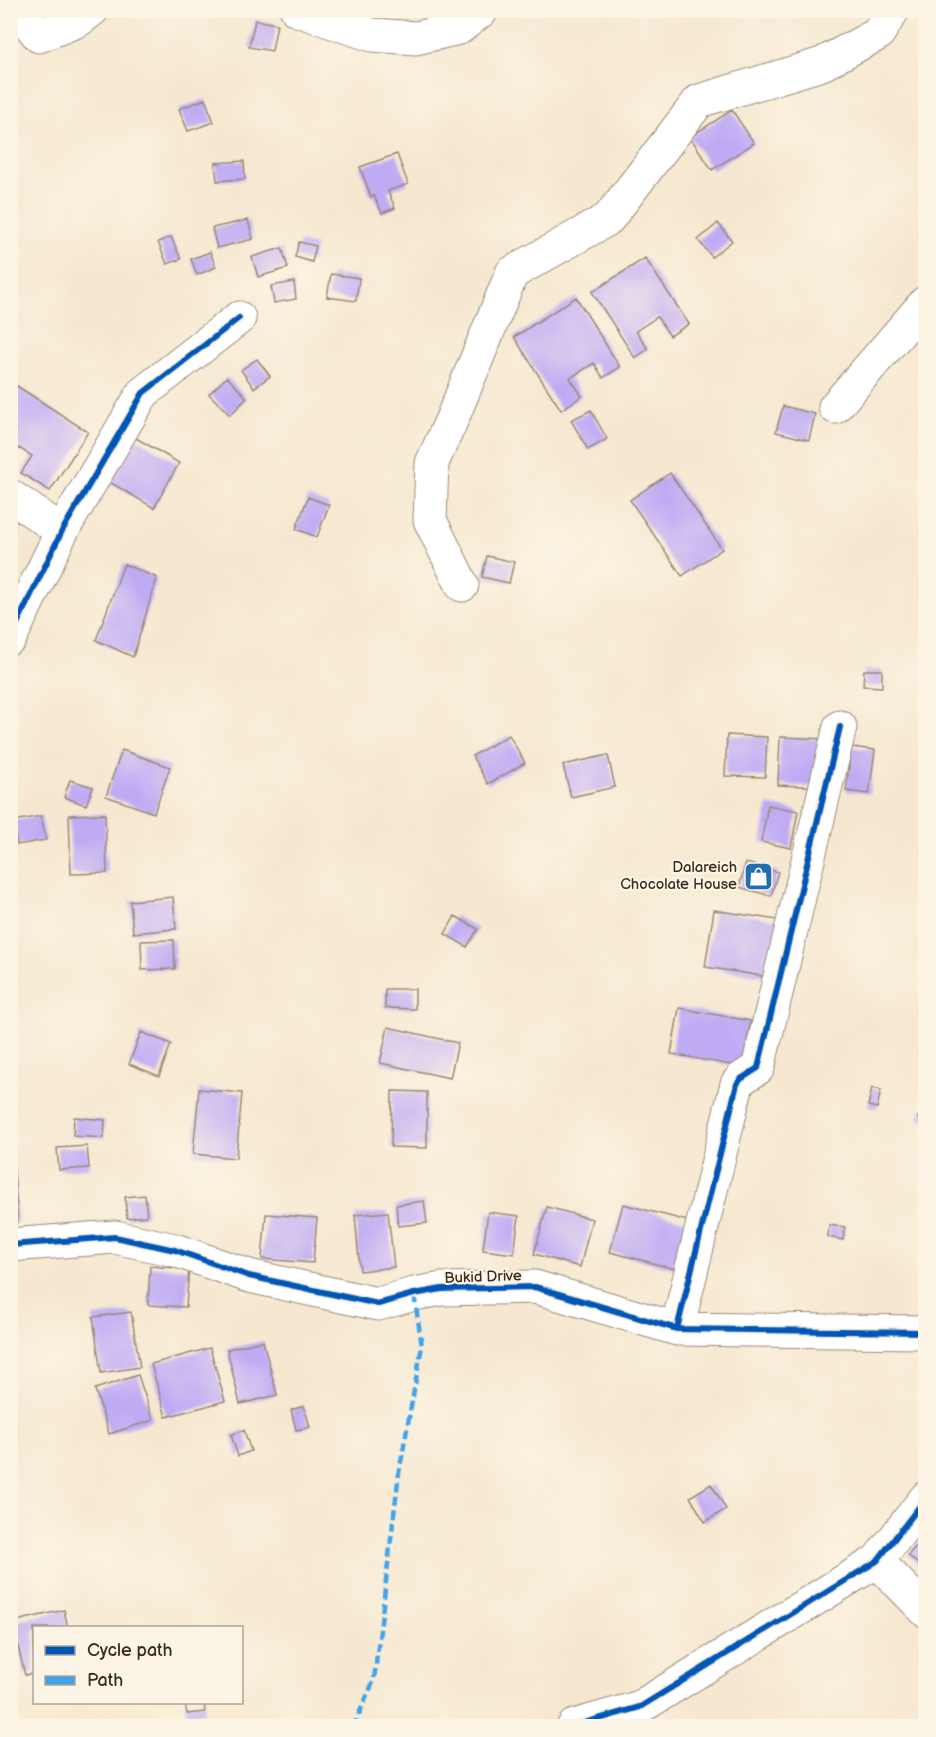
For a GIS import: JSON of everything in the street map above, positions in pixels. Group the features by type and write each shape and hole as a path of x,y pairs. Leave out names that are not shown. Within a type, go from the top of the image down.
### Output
{"street":[{"path":"18,10 39,36 79,20 93,10"},
{"path":"297,10 372,35 416,38 459,28 482,10"},
{"path":"462,585 430,519 432,463 512,273 608,219 699,101 822,64 878,34 892,10"},
{"path":"835,407 926,302"},
{"path":"10,638 62,531 143,393 239,318"},
{"path":"10,496 62,531"},
{"path":"676,1329 737,1084 758,1068 840,727"},
{"name":"Bukid Drive","path":"10,1245 115,1237 175,1250 249,1276 378,1304 442,1289 535,1287 676,1329 926,1332"},
{"path":"574,1726 640,1707 877,1561 926,1498"},
{"path":"877,1561 926,1611"}],"building":[{"path":"255,20 277,24 272,51 249,47"},
{"path":"205,99 214,122 188,131 179,109"},
{"path":"732,110 754,143 712,170 690,137"},
{"path":"397,154 408,184 388,191 395,208 382,213 374,196 371,197 360,167"},
{"path":"244,161 245,179 217,181 215,163"},
{"path":"248,220 253,239 217,248 212,228"},
{"path":"718,223 732,241 712,257 698,240"},
{"path":"171,237 181,259 167,264 158,242"},
{"path":"299,242 316,246 312,262 295,257"},
{"path":"282,248 288,268 258,277 252,257"},
{"path":"210,252 216,267 197,275 191,259"},
{"path":"645,258 689,324 670,336 657,317 636,331 648,349 635,358 592,292"},
{"path":"331,274 359,278 356,301 327,297"},
{"path":"294,282 296,299 274,303 271,286"},
{"path":"576,297 620,367 603,378 594,363 570,378 582,396 561,410 514,337"},
{"path":"257,359 270,376 254,388 241,370"},
{"path":"227,377 247,398 230,415 209,394"},
{"path":"17,386 88,432 50,491 21,473 32,456 19,448 10,461 10,396"},
{"path":"783,406 815,414 809,440 776,432"},
{"path":"591,410 607,439 588,450 571,420"},
{"path":"124,431 179,463 154,508 99,476"},
{"path":"670,473 722,549 682,576 630,500"},
{"path":"308,497 329,505 317,537 296,529"},
{"path":"487,556 514,562 509,583 482,577"},
{"path":"124,564 157,578 133,657 96,640"},
{"path":"864,670 882,670 882,687 863,686"},
{"path":"509,735 525,763 488,784 472,756"},
{"path":"727,735 767,737 765,777 725,776"},
{"path":"780,737 828,739 826,787 778,785"},
{"path":"851,747 875,750 869,794 846,791"},
{"path":"122,750 170,767 154,813 106,796"},
{"path":"608,755 615,787 571,797 563,765"},
{"path":"70,780 93,787 86,805 64,797"},
{"path":"768,805 798,811 791,848 761,842"},
{"path":"105,814 107,873 71,874 69,815"},
{"path":"41,816 46,840 17,845 13,821"},
{"path":"746,863 778,872 771,896 739,887"},
{"path":"173,897 176,929 133,933 130,901"},
{"path":"714,910 784,921 775,978 705,967"},
{"path":"455,916 478,929 467,947 445,934"},
{"path":"174,940 175,969 142,970 141,941"},
{"path":"385,989 415,989 415,1009 385,1008"},
{"path":"679,1008 751,1021 742,1067 671,1054"},
{"path":"388,1027 458,1043 450,1078 380,1063"},
{"path":"141,1032 171,1044 159,1076 129,1064"},
{"path":"872,1088 881,1090 877,1108 868,1106"},
{"path":"199,1089 242,1093 236,1158 193,1154"},
{"path":"392,1091 427,1092 427,1148 391,1147"},
{"path":"922,1109 926,1111 926,1121 918,1118"},
{"path":"74,1117 105,1120 104,1138 73,1136"},
{"path":"10,1144 12,1144 18,1222 10,1223"},
{"path":"87,1146 89,1168 59,1170 57,1148"},
{"path":"145,1195 147,1216 127,1218 125,1197"},
{"path":"424,1201 427,1223 398,1226 396,1205"},
{"path":"623,1204 695,1223 683,1271 610,1252"},
{"path":"547,1207 592,1219 580,1267 534,1254"},
{"path":"388,1212 394,1267 360,1271 355,1215"},
{"path":"488,1212 519,1216 514,1254 483,1250"},
{"path":"266,1214 317,1218 313,1263 262,1259"},
{"path":"829,1225 845,1227 843,1240 828,1237"},
{"path":"150,1266 189,1269 186,1307 148,1305"},
{"path":"131,1312 140,1367 101,1373 93,1317"},
{"path":"263,1341 277,1395 240,1404 227,1349"},
{"path":"210,1348 225,1401 166,1417 151,1364"},
{"path":"138,1375 153,1420 109,1434 95,1389"},
{"path":"304,1406 310,1427 296,1430 291,1410"},
{"path":"244,1430 251,1451 238,1456 231,1435"},
{"path":"711,1484 726,1509 705,1522 690,1497"},
{"path":"926,1535 926,1571 908,1555"},
{"path":"64,1610 68,1626 33,1626 33,1673 25,1675 12,1622"},
{"path":"185,1704 204,1704 205,1712 187,1714"}],"marked path":[{"path":"351,1726 355,1723 374,1680 399,1473 422,1346 414,1294"}],"cycle path":[{"path":"10,638 62,531 143,393 239,318"},
{"path":"677,1329 737,1084 758,1068 840,727"},
{"path":"10,1245 115,1237 175,1250 249,1276 378,1304 442,1289 535,1287 677,1329 926,1332"},
{"path":"574,1726 640,1707 877,1561 926,1498"}],"place":[{"name":"Dalareich Chocolate House","path":"758,876"}]}
